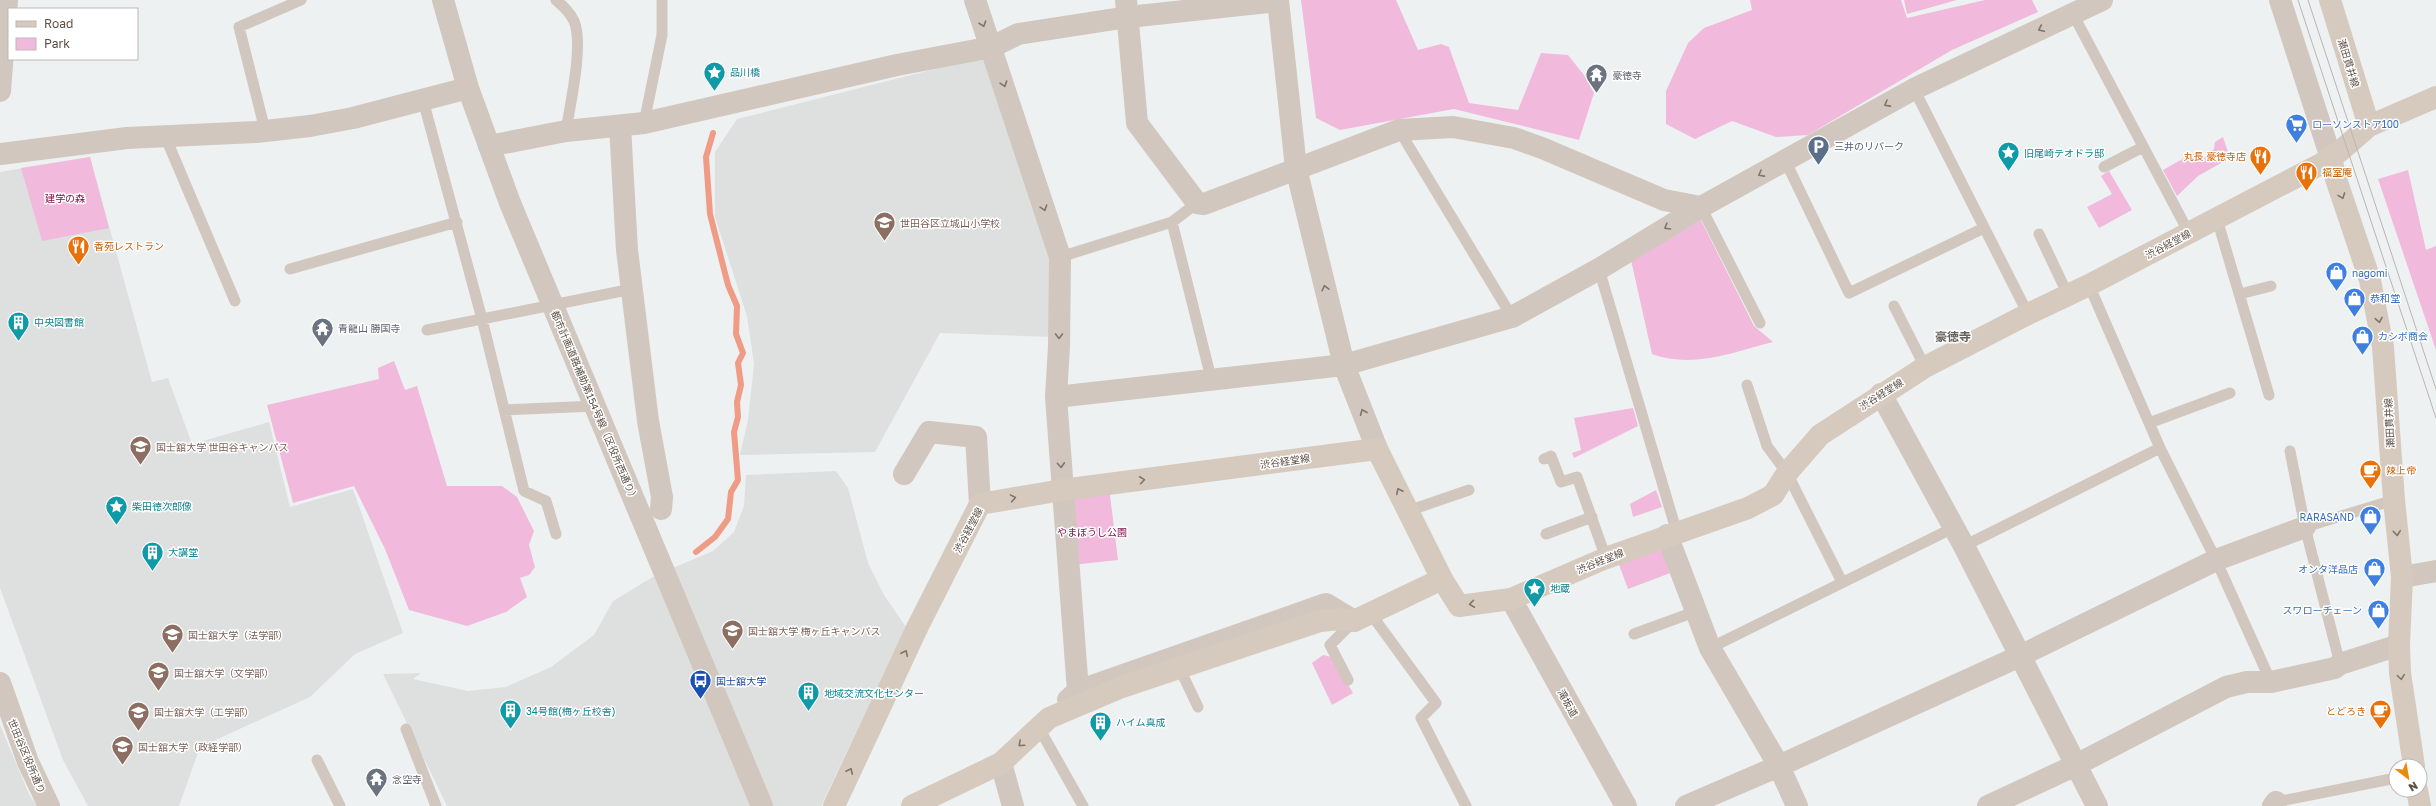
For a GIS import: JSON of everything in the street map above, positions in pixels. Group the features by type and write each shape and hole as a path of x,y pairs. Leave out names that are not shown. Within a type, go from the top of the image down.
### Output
{"main road":[{"name":"瀬田貫井線","path":"2330,0 2369,126"},
{"name":"渋谷経堂線","path":"834,806 918,626 980,504 1062,490 1377,449 1442,579 1459,606 1511,599 1606,558 1748,508 1773,495 1787,473 1820,435 1881,394 1925,367 2028,314 2089,286 2331,158 2369,126 2436,97"},
{"name":"瀬田貫井線","path":"2331,158 2336,179 2370,280 2377,309 2387,389 2394,500 2402,577 2399,645 2413,758"},
{"path":"912,806 1001,763 1044,723 1176,662 1320,621 1362,618 1442,579"}],"street":[{"path":"0,91 7,0"},
{"name":"都市計画道路補助第154号線（区役所西通り）","path":"443,0 468,88 489,146 762,806"},
{"path":"975,0 992,47 1060,257 1059,346 1056,397 1078,691"},
{"path":"489,146 566,131 644,123 897,65 992,47 1018,34 1127,8 1278,0 1296,168 1344,365 1377,449"},
{"path":"1056,397 1211,378 1344,365 1512,317 1599,269 1701,207 1914,89 2102,0"},
{"path":"2280,0 2331,158"},
{"path":"1127,8 1137,123 1197,203 1204,204 1399,130 1453,127 1514,138 1542,148 1664,200 1701,207"},
{"path":"0,154 127,138 265,130 353,118 468,88"},
{"path":"620,126 627,250 648,421 662,497 661,509"},
{"path":"1881,394 1958,537 2097,806"},
{"path":"904,474 929,432 976,437 980,504"},
{"path":"1686,806 1779,766 2020,656 2216,560 2305,527"},
{"path":"1672,534 1710,648 1779,766 1798,806"},
{"path":"2402,577 2436,571"},
{"name":"滝坂道","path":"1511,599 1626,806"},
{"path":"1988,806 2076,765 2226,688 2247,682 2271,682 2335,668 2340,664 2399,645"},
{"path":"1044,723 1078,691 1176,662"},
{"name":"世田谷区役所通り","path":"0,683 28,762 49,806"},
{"path":"1001,763 1013,806"}],"lane":[{"path":"265,130 239,27 301,0"},
{"path":"556,0 565,7 575,21 577,48 566,131"},
{"path":"644,123 662,35 662,0"},
{"path":"2073,14 2188,233"},
{"path":"1914,89 2028,314"},
{"path":"423,100 457,222 524,491 546,501 556,534"},
{"path":"1399,130 1512,317"},
{"path":"165,136 234,301"},
{"path":"2104,167 2143,147"},
{"path":"1785,160 1849,293 1984,228"},
{"path":"1060,257 1172,222 1197,203"},
{"path":"1701,207 1760,323"},
{"path":"2216,219 2270,395"},
{"path":"290,269 457,222"},
{"path":"1172,222 1211,378"},
{"path":"2039,234 2068,295"},
{"path":"1599,269 1672,534"},
{"path":"2089,286 2160,448 2216,560 2271,682"},
{"path":"2240,294 2271,286"},
{"path":"426,330 554,306 575,299 632,289"},
{"path":"1894,306 1925,367"},
{"path":"1747,386 1767,446 1787,473 1842,582"},
{"path":"2149,423 2230,393"},
{"path":"504,410 596,406"},
{"path":"1710,648 1842,582 1958,537 2160,448"},
{"path":"2290,451 2305,527 2340,664"},
{"path":"1544,459 1551,456 1561,482 1577,477 1606,558"},
{"path":"1408,510 1469,490"},
{"path":"2305,527 2394,500"},
{"path":"1546,534 1592,517"},
{"path":"1634,634 1697,611"},
{"path":"1348,680 1332,653 1330,645 1362,618 1436,703 1421,718 1466,806"},
{"path":"1176,662 1198,707"},
{"path":"1044,723 1083,806"},
{"path":"406,729 436,806"},
{"path":"317,760 340,806"},
{"path":"2275,804 2388,780"}],"shaded area":[{"name":"世田谷区立城山小学校","path":"990,55 1054,269 1051,337 940,333 875,452 740,455 748,420 754,364 747,316 715,217 715,152 737,119"},
{"name":"国士舘大学 世田谷キャンパス","path":"90,157 152,382 168,378 192,444 269,422 290,507 353,489 403,633 355,654 310,697 200,747 179,806 88,806 63,760 0,588 0,172"},
{"name":"国士舘大学 梅ヶ丘キャンパス","path":"836,471 848,488 868,563 884,595 906,627 821,806 447,806 383,674 421,673 413,679 468,691 506,687 551,667 594,635 613,601 656,575 713,551 734,532 744,506 746,475"},
{"path":"0,725 29,794 37,806 0,806"}],"green space":[{"path":"1301,0 1396,0 1418,50 1441,44 1449,47 1469,103 1518,110 1541,53 1568,55 1584,75 1594,93 1579,140 1454,109 1340,130 1316,118"},
{"path":"1750,0 1901,0 1907,18 1985,0 2032,0 2038,12 1952,50 1808,135 1776,137 1732,121 1695,139 1666,124 1666,91 1688,43 1704,28 1752,10"},
{"path":"1904,0 1957,0 1907,14"},
{"path":"2223,137 2230,158 2198,176 2177,196 2163,170 2193,153 2199,161 2214,149 2215,142"},
{"name":"建学の森","path":"90,157 109,228 42,241 21,168"},
{"path":"2408,170 2426,250 2436,246 2436,350 2378,179"},
{"path":"2109,171 2132,210 2099,228 2087,207 2112,194 2101,176"},
{"path":"1701,220 1754,326 1773,342 1728,354 1698,359 1682,360 1652,354 1631,260"},
{"path":"394,361 405,390 417,386 447,486 502,486 517,497 534,531 529,545 535,567 529,575 520,578 527,597 506,612 467,626 409,610 385,549 354,486 293,503 267,405 379,379 378,368"},
{"path":"1633,408 1638,426 1574,458 1572,453 1581,450 1574,418"},
{"name":"やまぼうし公園","path":"1109,487 1118,560 1072,565 1068,493"},
{"path":"1656,490 1662,507 1633,517 1630,504"},
{"path":"1660,547 1673,572 1628,589 1618,562"},
{"path":"1323,655 1332,657 1353,693 1332,705 1312,663"}],"waterway":[{"path":"696,552 715,537 728,519 731,492 738,480 734,432 738,417 737,402 741,385 738,363 743,353 736,334 737,306 728,285 710,214 706,157 713,133"}],"tram line":[{"path":"2298,0 2436,418"},
{"path":"2308,0 2436,389"}],"place":[{"name":"品川橋","path":"715,92"},
{"name":"豪徳寺","path":"1597,94"},
{"name":"ローソンストア100","path":"2296,144"},
{"name":"三井のリパーク","path":"1818,166"},
{"name":"旧尾崎テオドラ邸","path":"2008,172"},
{"name":"丸長 豪徳寺店","path":"2261,176"},
{"name":"福室庵","path":"2307,192"},
{"name":"世田谷区立城山小学校","path":"885,242"},
{"name":"香苑レストラン","path":"78,266"},
{"name":"nagomi","path":"2337,292"},
{"name":"恭和堂","path":"2354,318"},
{"name":"中央図書館","path":"19,342"},
{"name":"青龍山 勝国寺","path":"322,348"},
{"name":"カシボ商会","path":"2363,356"},
{"name":"国士舘大学 世田谷キャンパス","path":"140,466"},
{"name":"辣上帝","path":"2371,490"},
{"name":"柴田徳次郎像","path":"116,526"},
{"name":"RARASAND","path":"2370,536"},
{"name":"大講堂","path":"152,572"},
{"name":"オンタ洋品店","path":"2374,588"},
{"name":"地蔵","path":"1534,608"},
{"name":"スワローチェーン","path":"2378,630"},
{"name":"国士舘大学 梅ヶ丘キャンパス","path":"733,650"},
{"name":"国士舘大学（法学部）","path":"172,654"},
{"name":"国士舘大学（文学部）","path":"158,692"},
{"name":"国士舘大学","path":"701,700"},
{"name":"地域交流文化センター","path":"809,712"},
{"name":"34号館(梅ヶ丘校舎)","path":"510,730"},
{"name":"とどろき","path":"2381,730"},
{"name":"国士舘大学（工学部）","path":"138,732"},
{"name":"ハイム真成","path":"1101,742"},
{"name":"国士舘大学（政経学部）","path":"123,766"},
{"name":"念空寺","path":"376,798"}],"district":[{"name":"豪徳寺","path":"1953,337"}]}
